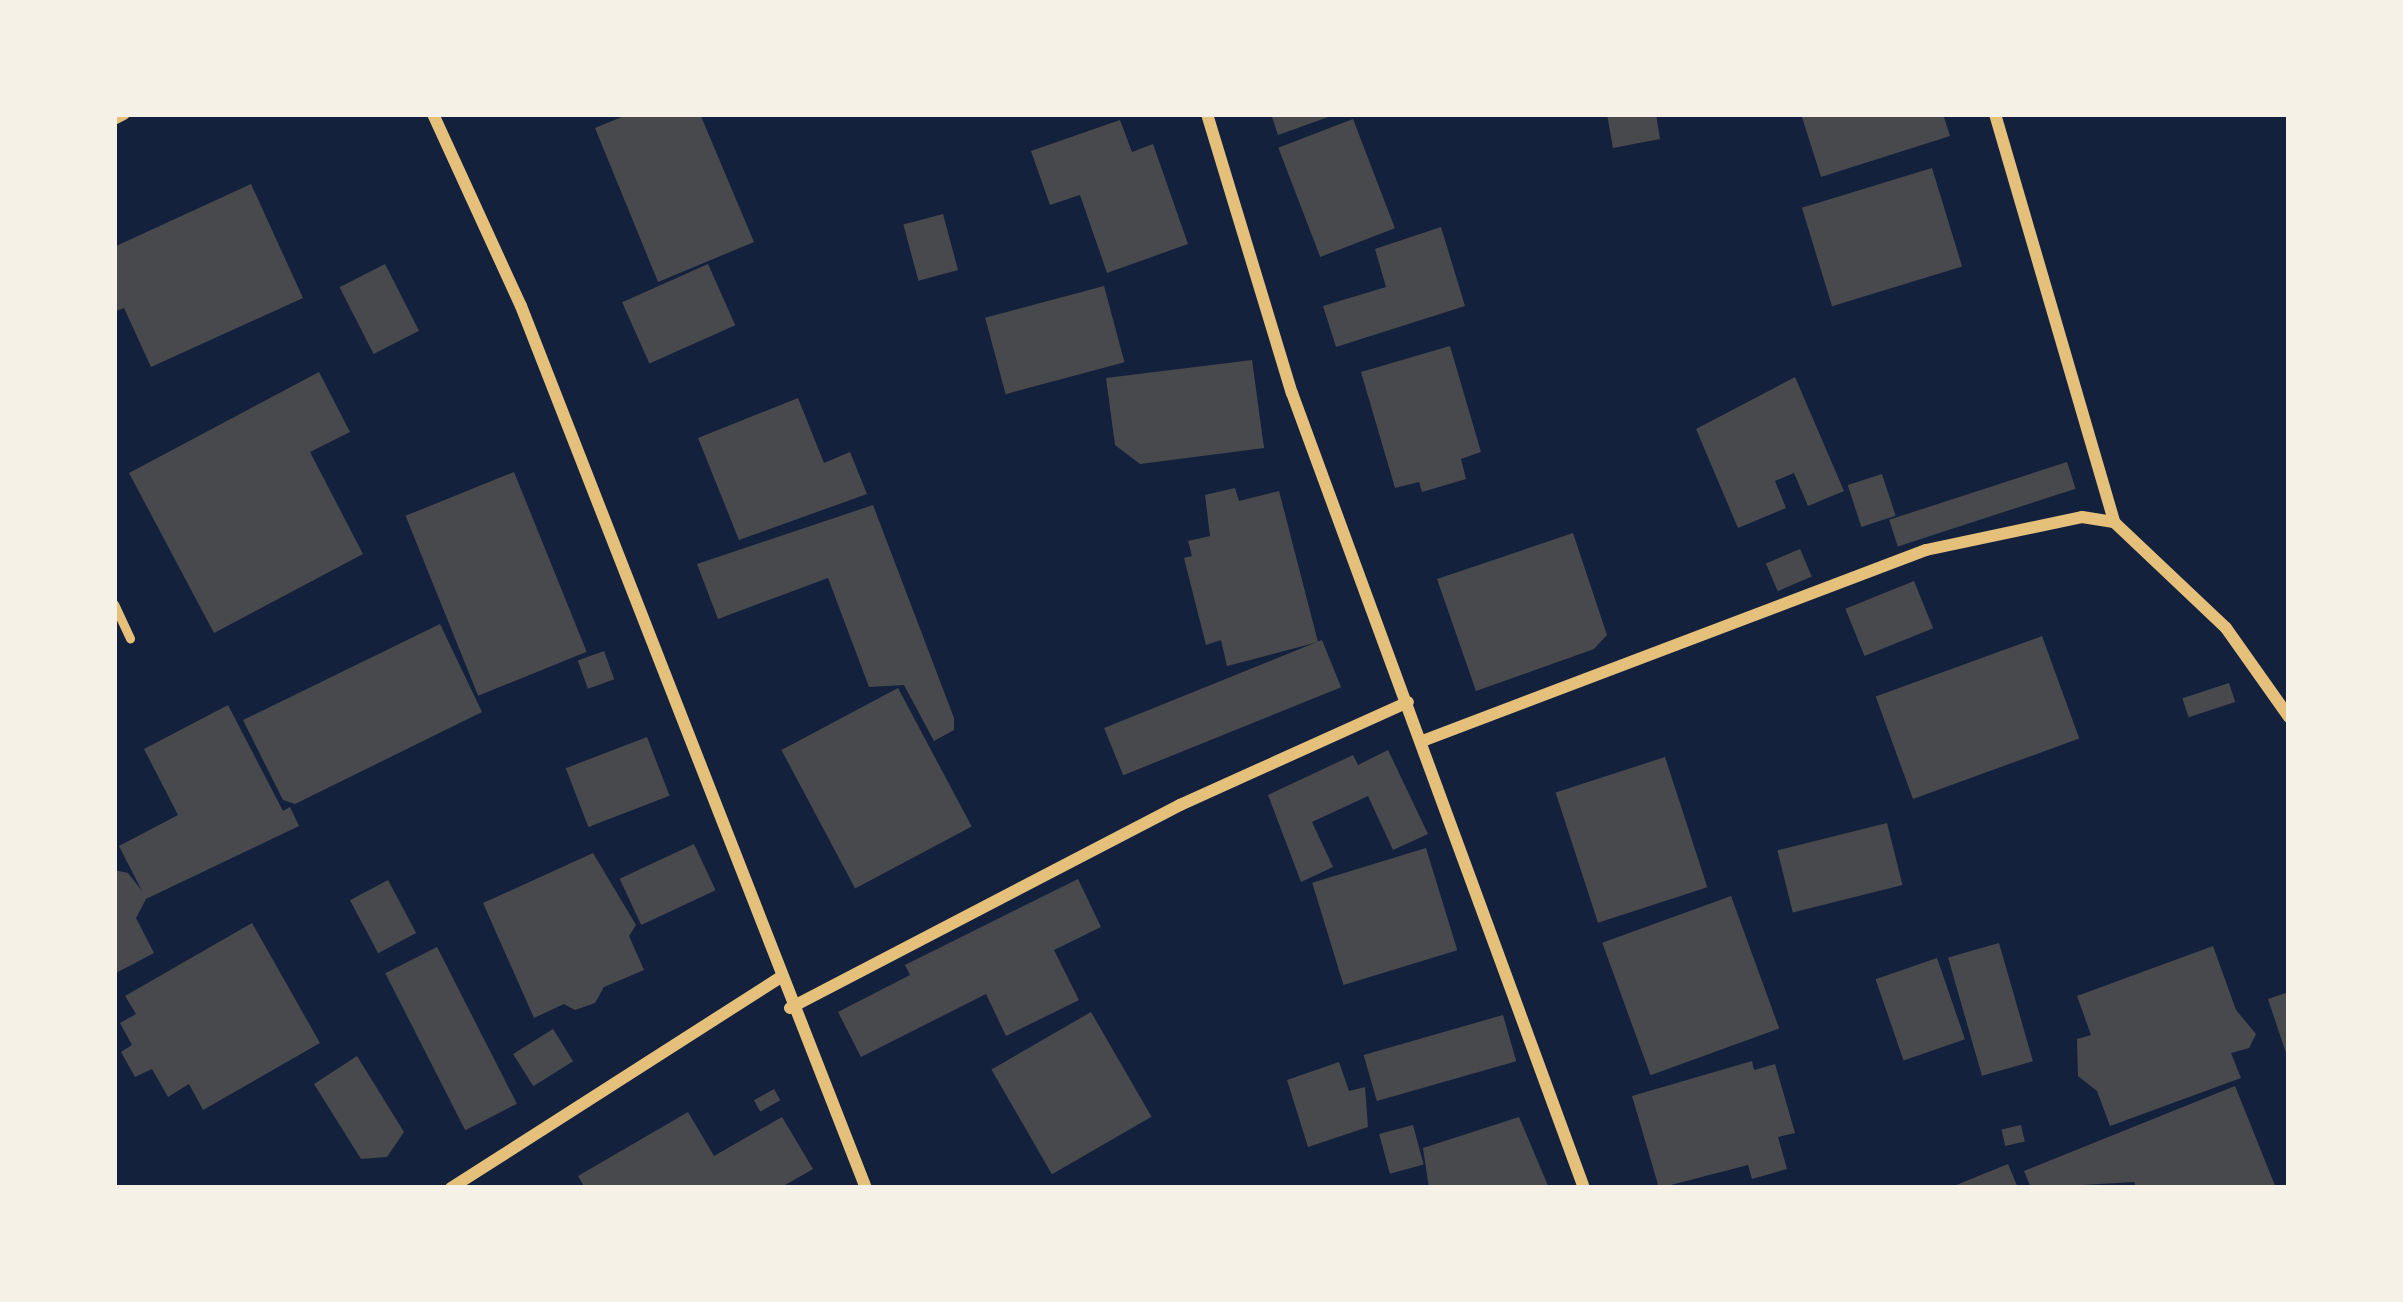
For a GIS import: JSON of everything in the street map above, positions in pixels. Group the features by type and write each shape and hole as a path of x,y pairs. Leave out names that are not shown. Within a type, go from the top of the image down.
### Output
{"street":[{"path":"114,119 124,114"},
{"path":"433,114 521,305 790,1008 866,1188"},
{"path":"1207,114 1292,393 1425,740 1584,1188"},
{"path":"1995,114 2114,522 2226,628 2289,717"},
{"path":"1425,740 1926,550 2082,517 2114,522"},
{"path":"790,1008 1180,805 1408,701"},
{"path":"451,1188 780,978"}],"lane":[{"path":"114,604 130,638"}],"building":[{"path":"629,114 700,114 754,242 658,282 595,128"},
{"path":"1271,114 1334,114 1334,115 1278,135"},
{"path":"1607,114 1656,114 1660,139 1613,148"},
{"path":"1801,114 1943,114 1950,136 1821,177"},
{"path":"1353,119 1395,228 1320,257 1278,148"},
{"path":"1120,120 1132,152 1153,144 1188,244 1107,273 1080,195 1050,205 1031,151"},
{"path":"1932,168 1962,266 1832,306 1802,208"},
{"path":"251,184 303,298 151,367 124,308 114,312 114,247"},
{"path":"943,214 958,270 918,281 903,225"},
{"path":"1441,227 1465,306 1336,347 1323,306 1386,287 1375,249"},
{"path":"385,264 419,331 374,354 340,287"},
{"path":"708,264 735,325 649,363 622,302"},
{"path":"1104,286 1124,362 1006,394 985,318"},
{"path":"1450,346 1481,452 1461,459 1466,479 1422,492 1419,482 1395,488 1361,372"},
{"path":"1252,360 1264,448 1140,464 1115,445 1106,378"},
{"path":"319,372 350,432 310,452 363,554 214,633 129,473"},
{"path":"1795,377 1844,491 1808,506 1794,473 1775,481 1786,508 1738,528 1696,429"},
{"path":"798,398 824,463 850,452 867,494 739,540 698,438"},
{"path":"2067,462 2076,489 1898,546 1889,520"},
{"path":"514,472 587,652 478,696 406,516"},
{"path":"1882,474 1896,516 1861,527 1848,485"},
{"path":"1235,488 1239,501 1279,491 1318,642 1227,666 1221,640 1206,645 1184,558 1192,556 1188,541 1210,536 1205,495"},
{"path":"873,505 954,718 954,730 934,741 904,685 869,687 828,578 718,619 697,564"},
{"path":"1573,533 1607,635 1594,649 1476,691 1437,579"},
{"path":"1800,549 1812,577 1778,591 1766,563"},
{"path":"1914,581 1933,628 1864,656 1845,609"},
{"path":"440,624 482,712 295,804 283,800 243,720"},
{"path":"2042,636 2079,738 1913,799 1876,697"},
{"path":"1322,640 1341,687 1123,775 1104,728"},
{"path":"604,651 614,679 588,689 578,661"},
{"path":"2229,683 2235,702 2189,717 2182,698"},
{"path":"898,688 972,827 855,889 781,750"},
{"path":"228,705 283,811 290,807 299,826 146,899 136,918 154,953 114,974 114,870 128,873 142,891 119,846 178,815 144,749"},
{"path":"647,737 670,796 588,827 566,768"},
{"path":"1388,750 1428,834 1393,850 1368,796 1312,822 1333,867 1301,882 1268,795 1353,755 1358,765"},
{"path":"1665,757 1707,887 1598,923 1556,793"},
{"path":"1887,823 1902,885 1793,912 1777,850"},
{"path":"694,844 716,890 641,925 620,879"},
{"path":"1426,848 1457,950 1343,985 1312,883"},
{"path":"593,853 636,925 629,936 644,970 604,987 595,1003 575,1010 564,1004 534,1018 483,903"},
{"path":"1078,879 1101,927 1054,950 1079,1000 1006,1036 986,994 861,1057 838,1012 910,975 905,965"},
{"path":"388,880 416,933 378,953 350,900"},
{"path":"1731,896 1779,1028 1650,1075 1602,943"},
{"path":"252,923 320,1043 203,1110 189,1084 168,1097 152,1069 135,1077 121,1052 132,1045 120,1023 136,1014 125,996"},
{"path":"1999,943 2033,1061 1982,1076 1948,958"},
{"path":"2213,946 2236,1010 2256,1034 2249,1048 2231,1053 2241,1078 2110,1126 2097,1091 2078,1076 2077,1039 2091,1035 2077,996"},
{"path":"437,947 517,1104 465,1130 385,973"},
{"path":"1937,958 1965,1039 1904,1060 1876,979"},
{"path":"2289,992 2289,1059 2288,1059 2268,999"},
{"path":"1091,1012 1152,1117 1052,1174 991,1070"},
{"path":"1503,1015 1516,1061 1377,1101 1364,1055"},
{"path":"553,1029 573,1061 533,1086 513,1054"},
{"path":"357,1056 404,1132 387,1157 361,1159 314,1084"},
{"path":"1752,1061 1754,1070 1775,1064 1795,1133 1778,1137 1787,1169 1752,1179 1748,1165 1659,1188 1632,1096"},
{"path":"1339,1062 1349,1091 1365,1087 1368,1127 1308,1147 1287,1080"},
{"path":"2235,1086 2276,1188 2137,1188 2134,1182 2031,1188 2024,1171"},
{"path":"774,1089 780,1100 760,1112 754,1100"},
{"path":"688,1112 714,1156 782,1117 813,1169 780,1188 585,1188 578,1176"},
{"path":"1519,1117 1549,1188 1429,1188 1423,1148"},
{"path":"1413,1125 1424,1165 1390,1174 1379,1134"},
{"path":"2021,1125 2025,1142 2005,1146 2002,1129"},
{"path":"2008,1164 2018,1188 1949,1188"}]}
